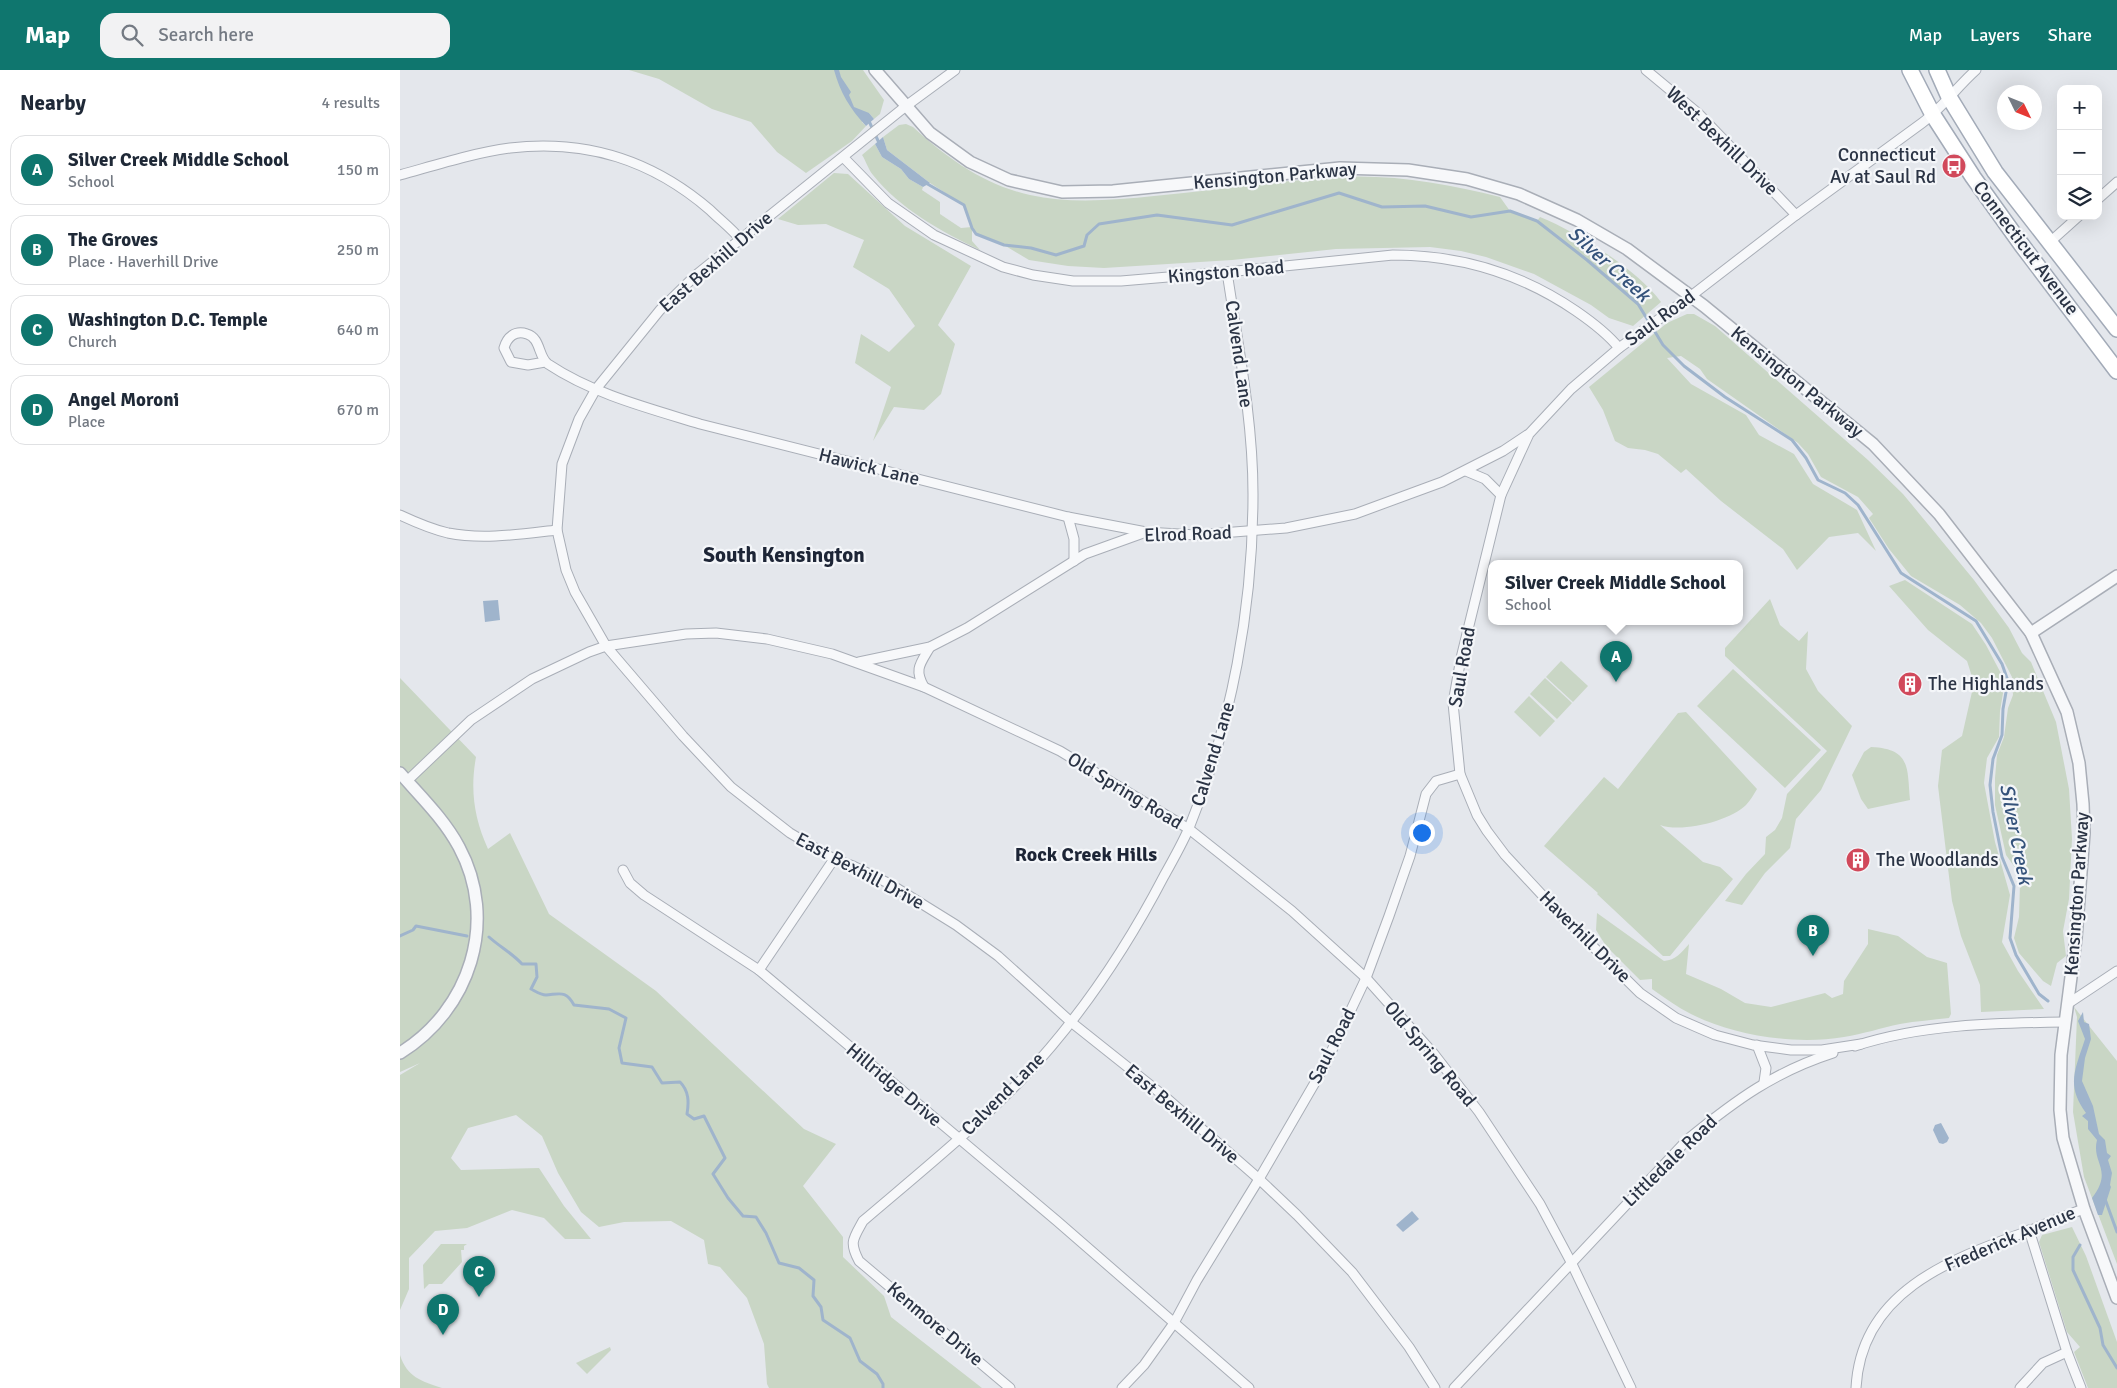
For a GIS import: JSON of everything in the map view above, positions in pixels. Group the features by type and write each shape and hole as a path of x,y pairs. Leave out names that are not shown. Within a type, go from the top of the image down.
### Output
{"main road":[{"name":"Connecticut Avenue","path":"1910,70 1933,115 1973,177 2117,371"},
{"name":"Connecticut Avenue","path":"1937,70 1949,97 1995,172 2117,329"}],"street":[{"name":"Kensington Parkway","path":"875,70 930,133 970,162 1009,180 1062,192 1113,191 1340,168 1408,170 1467,179 1519,194 1577,220 1627,249 1691,296 1812,392 1873,444 1939,514 2031,633 2067,712 2078,763 2083,804 2083,843 2069,1003 2065,1022 2060,1074 2060,1110 2063,1138 2084,1209 2117,1298"},
{"path":"844,158 883,124 955,70"},
{"name":"West Bexhill Drive","path":"1646,70 1699,114 1761,176 1796,215"},
{"name":"Saul Road","path":"1122,1388 1144,1365 1174,1323 1197,1280 1259,1179 1324,1067 1366,978 1410,856 1426,794 1436,780 1460,774 1453,703 1457,676 1501,495 1529,434 1571,389 1620,348 1796,215 1933,115 1976,70"},
{"path":"400,175 474,155 510,148 571,147 609,154 649,168 668,178 688,192 740,239"},
{"name":"East Bexhill Drive","path":"844,158 696,275 660,310 596,389 579,420 562,464 557,530 566,570 575,592 606,646 683,736 730,787 790,833 834,859 890,884 956,925 998,956 1072,1022 1162,1095 1297,1214 1352,1272 1409,1347 1434,1388"},
{"name":"Kingston Road","path":"844,158 888,203 934,236 1003,267 1034,275 1073,281 1121,281 1392,255 1412,255 1466,262 1504,273 1554,296 1602,329 1620,348"},
{"path":"2102,195 2117,182"},
{"path":"2050,242 2075,220"},
{"name":"Calvend Lane","path":"859,1261 852,1248 853,1239 863,1221 958,1139 1024,1076 1072,1022 1109,972 1139,924 1189,829 1212,764 1233,689 1246,606 1252,531 1253,492 1250,432 1227,272"},
{"path":"517,333 530,335 536,341 546,362 528,365 511,362 504,348 506,342 517,333"},
{"name":"Hawick Lane","path":"546,362 596,389 640,406 700,424 1068,517 1146,532"},
{"name":"Elrod Road","path":"859,662 930,648 967,628 1085,554 1146,532 1196,535 1252,531 1286,528 1355,514 1418,492 1466,471 1529,434"},
{"path":"1466,471 1485,479 1501,495"},
{"path":"400,515 421,525 449,533 499,536 557,530"},
{"path":"1068,517 1074,539 1074,561"},
{"path":"2031,633 2117,576"},
{"name":"Old Spring Road","path":"403,777 471,720 532,679 606,646 686,634 716,633 767,639 859,662 924,687 1060,751 1189,829 1292,911 1366,978 1434,1054 1479,1112 1540,1204 1571,1262 1631,1388"},
{"path":"924,687 919,678 918,666 930,648"},
{"name":"Haverhill Drive","path":"1460,774 1477,815 1505,855 1557,911 1640,993 1676,1018 1715,1035 1756,1046 1791,1050 1822,1050 1861,1044"},
{"path":"400,1053 437,1023 460,991 473,957 477,922 473,884 460,848 448,829 403,777"},
{"path":"759,970 834,859"},
{"name":"Hillridge Drive","path":"623,870 630,883 644,895 759,970 1056,1221 1249,1388"},
{"path":"2069,1003 2117,971"},
{"name":"Littledale Road","path":"1454,1388 1688,1139 1727,1107 1764,1082 1812,1060 1861,1044 1920,1031 1968,1026 2065,1022"},
{"path":"1756,1046 1766,1068 1764,1082"},
{"name":"Frederick Avenue","path":"1856,1388 1860,1362 1870,1333 1900,1295 1944,1265 1976,1249 2084,1209"},
{"path":"2029,1230 2067,1352 2081,1388"},
{"name":"Kenmore Drive","path":"859,1261 1010,1388"},
{"path":"2020,1388 2043,1363 2067,1352"}],"green space":[{"path":"629,70 863,70 884,100 880,114 874,119 869,113 862,122 866,126 852,141 806,173 777,152 751,122 712,109 659,79"},
{"path":"906,124 913,127 953,160 997,185 1030,195 1061,200 1123,199 1359,176 1420,181 1480,192 1500,197 1510,211 1537,221 1540,217 1588,242 1638,277 1661,302 1633,326 1609,318 1591,305 1534,274 1486,257 1461,251 1430,247 1336,249 1232,260 1104,268 1068,266 1029,260 1004,245 976,234 972,229 972,241 980,250 937,227 909,209 884,187 870,170 862,155 875,144 882,157 901,169 909,179 923,187 922,190 940,202 940,214 961,228 972,227 964,205 930,183 887,150 883,137 899,125"},
{"path":"834,173 848,174 905,226 971,266 938,325 955,344 941,394 924,410 894,407 873,441 891,387 855,363 861,334 889,352 915,326 889,289 853,267 864,240 826,224 798,225 778,219"},
{"path":"1687,314 1694,314 1715,326 1868,460 1903,494 1974,580 2009,628 2022,653 2031,662 2056,722 2069,789 2072,839 2069,899 2063,931 2066,956 2057,963 2051,986 2043,981 2019,953 2014,938 2019,917 2020,884 2016,869 2006,855 1995,805 1997,755 2004,737 2008,708 2013,695 2012,677 1992,638 1981,623 1960,605 1911,576 1889,549 1869,518 1873,514 1858,497 1821,477 1808,454 1798,443 1707,379 1700,369 1681,356 1667,358 1691,384 1746,415 1759,435 1794,454 1813,484 1857,510 1876,551 1858,533 1829,537 1797,570 1783,549 1721,501 1686,469 1681,473 1658,454 1628,448 1615,441 1603,410 1589,387 1667,323"},
{"path":"1905,580 1972,624 1986,645 2005,681 2000,711 1999,737 1987,758 1984,783 1995,842 2010,895 2002,942 2018,971 2044,1009 1981,1012 1980,985 1961,936 1952,901 1938,786 1942,750 1962,736 1974,683 1967,661 1928,630 1889,586"},
{"path":"1770,599 1780,625 1799,641 1808,631 1806,669 1818,691 1852,726 1821,790 1796,819 1790,848 1765,873 1742,905 1725,901 1746,874 1765,854 1766,837 1775,830 1782,818 1787,794 1827,751 1725,656 1725,648"},
{"path":"1561,661 1588,686 1573,702 1546,677"},
{"path":"1733,669 1821,750 1785,788 1697,706"},
{"path":"400,678 476,757 473,792 476,815 488,849 510,833 549,914 656,991 804,1129 836,1144 803,1186 843,1237 843,1257 884,1296 891,1317 982,1388 769,1388 767,1384 764,1344 747,1298 720,1267 708,1264 704,1240 671,1221 624,1222 599,1227 581,1212 558,1173 542,1136 516,1115 468,1128 451,1158 461,1170 539,1168 564,1206 591,1239 565,1239 544,1218 512,1210 467,1228 435,1231 409,1258 409,1289 400,1310 400,1075 420,1063 400,1072"},
{"path":"1545,678 1572,703 1557,719 1530,694"},
{"path":"1529,696 1555,721 1540,737 1514,712"},
{"path":"1686,712 1757,789 1746,805 1729,816 1705,824 1680,828 1660,825 1703,862 1720,867 1733,879 1670,956 1663,956 1598,893 1544,846 1604,777 1618,789 1678,713"},
{"path":"1871,747 1894,751 1900,756 1907,769 1910,800 1868,809 1861,799 1852,775 1864,752"},
{"path":"1597,913 1664,961 1675,958 1689,944 1686,974 1721,989 1745,1003 1771,1007 1825,993 1832,998 1843,994 1844,981 1868,944 1868,929 1898,936 1927,957 1947,963 1951,1014 1949,1018 1906,1023 1851,1036 1825,1039 1806,1040 1766,1037 1726,1028 1691,1014 1671,1002 1652,989 1652,979 1640,980 1606,946 1596,930"},
{"path":"2074,1007 2117,1061 2117,1264 2084,1177 2073,1112 2077,1017"},
{"path":"2072,1227 2086,1256 2117,1342 2117,1388 2088,1388 2074,1352 2080,1347 2067,1332 2039,1242 2042,1235"},
{"path":"441,1244 467,1244 464,1246 464,1250 461,1250 462,1262 442,1284 429,1284 424,1289 423,1265"},
{"path":"610,1347 611,1350 587,1374 576,1363"},
{"path":"400,1355 407,1368 416,1377 442,1388 400,1388"}],"water":[{"path":"834,70 839,70 841,77 851,92 849,95 854,107 869,113 874,119 866,126 846,100"},
{"path":"883,137 887,150 930,183 923,187 909,179 901,169 882,157 875,144"},
{"path":"498,600 500,620 485,622 483,601"},
{"path":"2083,1012 2084,1022 2089,1024 2091,1039 2085,1058 2082,1081 2093,1106 2099,1134 2105,1140 2107,1153 2111,1156 2108,1160 2112,1173 2111,1187 2102,1215 2098,1215 2092,1198 2098,1188 2102,1173 2097,1155 2097,1140 2088,1129 2088,1121 2082,1116 2086,1113 2076,1094 2074,1085 2074,1076 2085,1039 2078,1021"},
{"path":"1941,1123 1949,1138 1943,1144 1939,1143 1933,1130 1935,1125"},
{"path":"1412,1211 1419,1219 1403,1232 1396,1225"}],"waterway":[{"name":"Silver Creek","path":"868,119 880,145"},
{"name":"Silver Creek","path":"924,182 964,205 976,234 1004,245 1031,248 1056,255 1084,246 1087,235 1099,224 1157,215 1232,225 1339,193 1382,207 1425,206 1471,217 1510,211 1537,221 1587,260 1638,304 1663,345 1684,366 1725,397 1792,440 1806,458 1818,480 1845,493 1858,505 1901,573 1976,621 2002,664 2008,681 2003,709 2002,735 1993,759 1990,785 2002,857 2014,886 2010,938 2016,955 2039,994 2048,1001"},
{"path":"400,936 413,930 416,926 467,936"},
{"path":"489,937 522,964 536,964 537,977 531,989 544,995 562,994 568,997 574,1005 609,1009 626,1018 619,1048 622,1063 652,1067 662,1083 680,1082 683,1085 688,1097 687,1114 694,1119 704,1116 725,1158 713,1174 728,1198 743,1216 756,1217 766,1233 779,1263 799,1268 814,1280 813,1296 821,1307 823,1320 850,1338 860,1361 877,1374 883,1384 883,1388"},
{"path":"2105,1199 2117,1232"},
{"name":"Silver Creek","path":"2080,1245 2073,1257 2073,1270 2100,1328 2103,1345 2117,1368"}],"place":[{"name":"Connecticut Av at Saul Rd","path":"1954,166"},
{"name":"Silver Creek Middle School","path":"1616,682"},
{"name":"The Highlands","path":"1910,684"},
{"name":"The Woodlands","path":"1858,860"},
{"name":"The Groves","path":"1813,956"},
{"name":"Washington D.C. Temple","path":"479,1297"},
{"name":"Angel Moroni","path":"443,1335"}],"district":[{"name":"South Kensington","path":"784,555"},
{"name":"Rock Creek Hills","path":"1086,854"}]}
